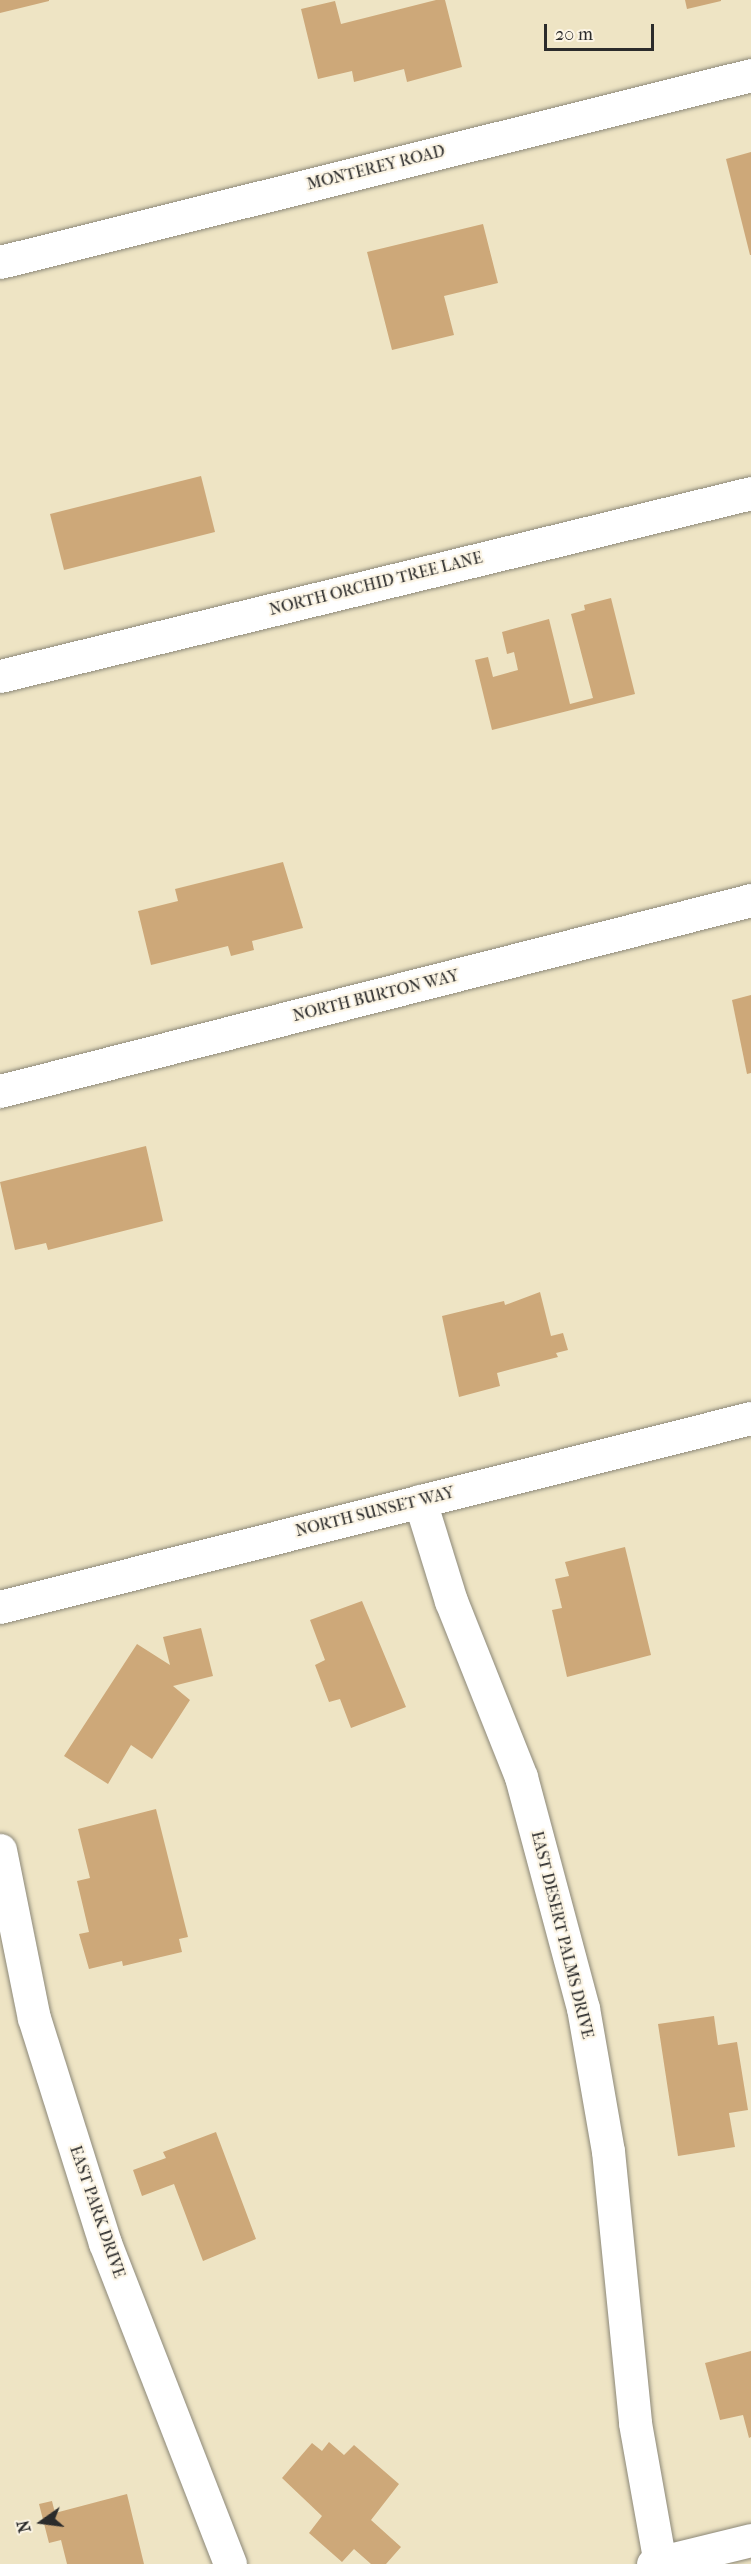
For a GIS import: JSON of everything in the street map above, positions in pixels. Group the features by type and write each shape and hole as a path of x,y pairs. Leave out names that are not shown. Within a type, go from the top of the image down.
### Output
{"street":[{"name":"MONTEREY ROAD","path":"0,262 751,75"},
{"name":"NORTH ORCHID TREE LANE","path":"0,675 751,493"},
{"name":"NORTH BURTON WAY","path":"0,1091 751,900"},
{"name":"NORTH SUNSET WAY","path":"0,1607 751,1418"},
{"name":"EAST DESERT PALMS DRIVE","path":"420,1501 452,1601 521,1777 583,2008 608,2151 635,2423 657,2563"},
{"name":"EAST PARK DRIVE","path":"0,1850 34,2018 105,2243 230,2564"},
{"path":"657,2563 751,2540"}],"building":[{"path":"0,0 49,0 49,1 0,13"},
{"path":"436,0 445,0 462,67 407,82 404,69 354,82 352,71 318,79 301,9 335,1 341,24"},
{"path":"685,0 721,0 721,1 687,9"},
{"path":"751,152 751,255 750,255 726,159"},
{"path":"483,224 498,283 444,296 454,335 392,350 367,252"},
{"path":"201,476 215,532 64,570 50,514"},
{"path":"611,598 635,694 492,730 475,660 488,657 493,677 518,670 514,652 507,654 502,632 549,619 570,704 593,698 571,614 585,610 584,605"},
{"path":"283,862 303,928 252,941 254,950 231,956 228,946 151,965 138,911 178,901 175,889"},
{"path":"751,995 751,1073 747,1074 732,1000"},
{"path":"146,1146 163,1221 48,1250 46,1243 15,1250 0,1182"},
{"path":"540,1292 551,1336 563,1333 568,1350 556,1353 558,1357 497,1373 500,1386 459,1397 442,1316 504,1301 505,1305"},
{"path":"625,1547 651,1655 567,1677 552,1610 562,1608 555,1579 569,1576 565,1562"},
{"path":"362,1601 406,1707 351,1728 340,1699 329,1702 315,1665 325,1660 310,1620"},
{"path":"201,1628 213,1676 173,1686 190,1700 152,1759 131,1745 108,1784 64,1756 137,1644 170,1665 163,1637"},
{"path":"156,1809 188,1937 179,1939 182,1952 123,1966 122,1961 89,1969 79,1934 89,1932 77,1881 90,1878 78,1829"},
{"path":"714,2016 718,2045 737,2042 748,2110 729,2113 735,2147 678,2156 658,2024"},
{"path":"216,2132 256,2239 203,2261 174,2184 142,2196 133,2170 166,2158 163,2152"},
{"path":"751,2351 751,2437 749,2438 743,2415 720,2420 705,2363"},
{"path":"329,2442 344,2455 354,2445 399,2484 371,2520 401,2547 386,2564 371,2564 354,2549 342,2562 309,2533 322,2516 282,2478 312,2443 322,2451"},
{"path":"127,2494 144,2564 67,2564 61,2540 49,2543 39,2504 52,2501 55,2513"}]}
